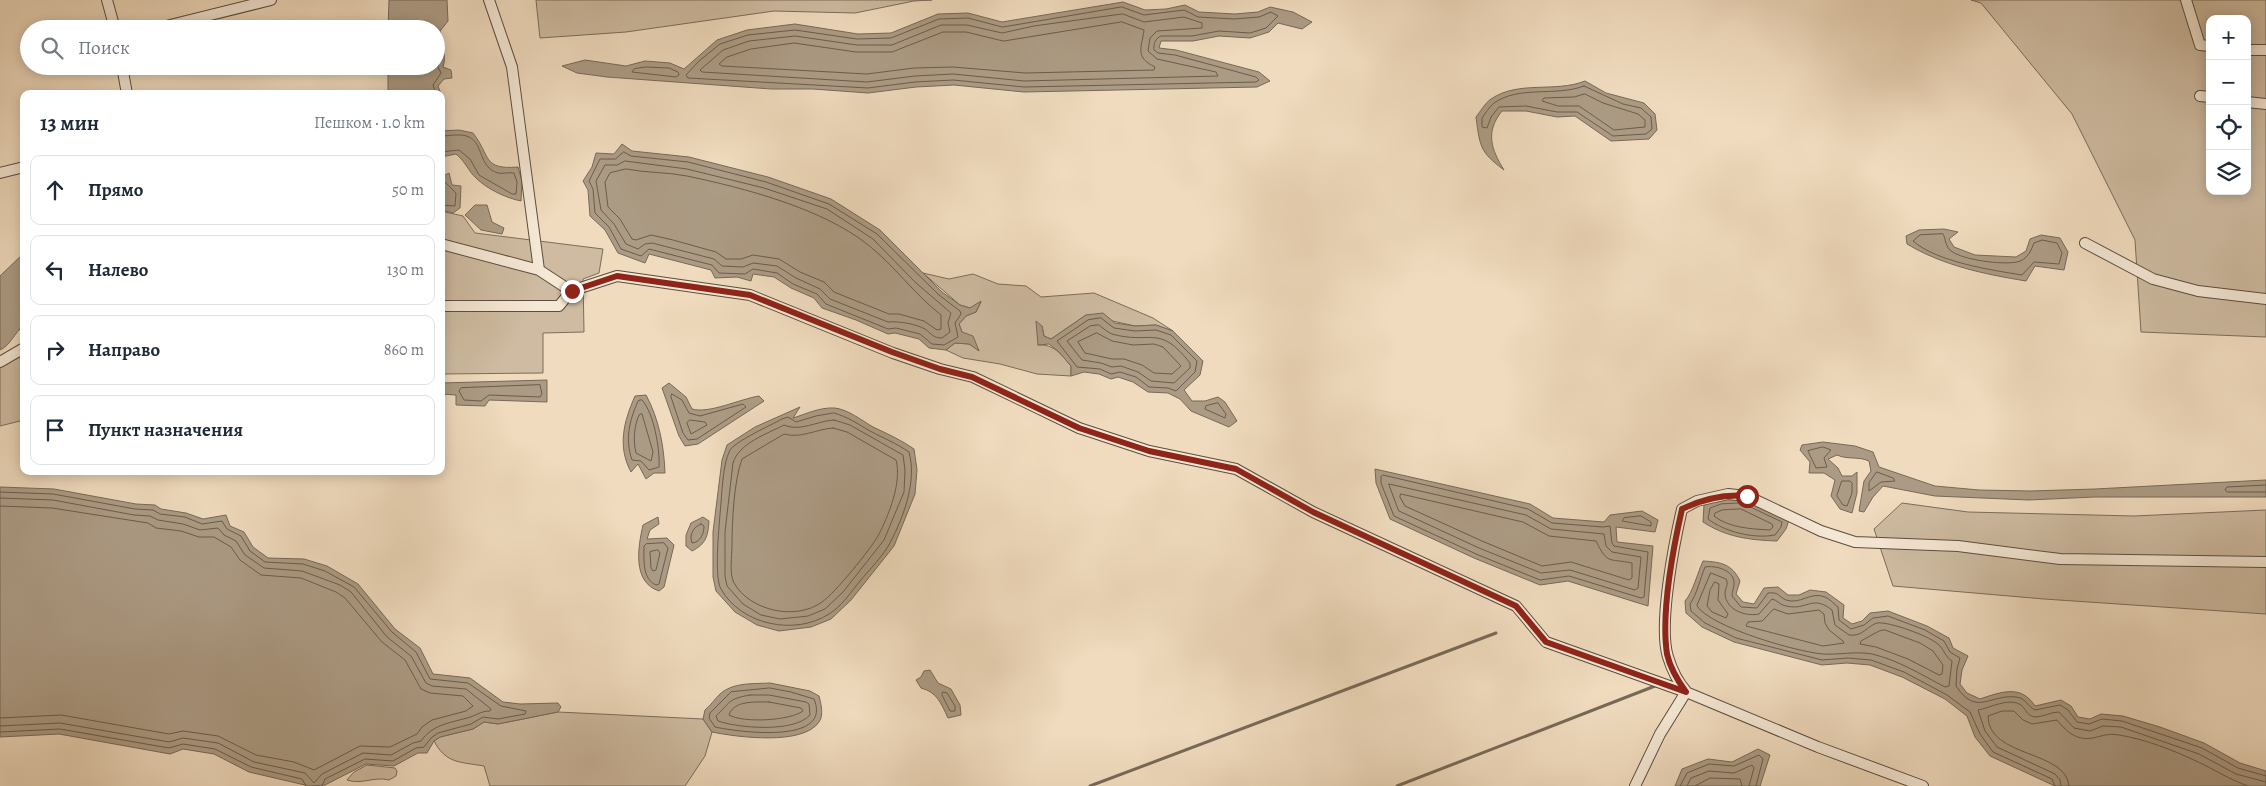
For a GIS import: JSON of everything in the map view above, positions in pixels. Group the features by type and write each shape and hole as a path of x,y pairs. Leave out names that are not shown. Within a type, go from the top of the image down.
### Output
{"street":[{"path":"107,0 113,20"},
{"path":"190,20 271,0"},
{"path":"489,0 512,67 539,270"},
{"path":"2186,0 2200,45 2206,46"},
{"path":"2251,50 2266,50"},
{"path":"124,75 126,90"},
{"path":"2251,102 2266,104"},
{"path":"0,173 20,168"},
{"path":"2085,243 2153,279 2198,291 2266,299"},
{"path":"445,245 539,270 572,291"},
{"path":"445,306 559,306 572,291 617,276 750,295 892,352 940,369 972,377 1079,428 1149,451 1236,469 1313,512 1516,606 1546,642 1686,692 1818,747 1923,786"},
{"path":"0,362 20,350"},
{"path":"1686,692 1677,681 1667,656 1665,623 1682,509 1728,494 1747,496 1821,531 1855,542 1958,546 2060,559 2266,562"},
{"path":"1635,786 1660,734 1686,692"}],"shaded area":[{"path":"536,0 932,0 914,1 855,13 774,11 626,32 540,38"},
{"path":"1971,0 2266,0 2266,337 2141,332 2135,240 2072,114 1981,3"},
{"path":"445,212 463,216 475,233 603,249 599,273 583,279 584,332 543,333 543,373 445,374"},
{"path":"923,273 949,279 973,274 998,284 1026,286 1041,297 1094,293 1153,318 1173,331 1156,325 1135,326 1086,315 1051,339 1044,336 1042,326 1038,345 1053,348 1060,354 1071,366 1071,376 1037,374 1000,364 963,358 946,350 955,343 969,344 979,350 962,332 959,324 966,316 976,312 981,302 970,308 960,305"},
{"path":"20,352 20,421 0,426 0,363"},
{"path":"1902,503 1968,512 2134,516 2266,510 2266,614 2044,599 1893,586 1874,529"},
{"path":"558,712 703,719 712,732 705,756 685,786 490,786 484,766 455,761 449,758 439,749 434,741 440,737 473,729 484,722 498,724"},
{"path":"367,765 395,768 397,771 396,776 389,780 378,779 358,782 347,780 354,772"}],"water":[{"path":"389,0 447,0 448,21 445,25 445,20 388,20"},
{"path":"1123,2 1145,10 1166,9 1185,5 1199,12 1235,14 1258,12 1270,7 1293,12 1312,22 1302,29 1278,23 1269,32 1250,38 1219,36 1193,41 1161,41 1159,48 1176,50 1259,72 1270,81 1257,87 1024,92 954,85 916,87 868,93 813,89 771,89 607,77 577,73 562,66 585,60 626,66 645,61 670,63 684,69 717,40 747,30 795,24 858,34 891,33 938,14 968,13 1002,22"},
{"path":"445,68 451,70 452,78 444,79 438,86 440,90 388,90 388,75 445,75"},
{"path":"1585,81 1606,93 1644,103 1655,114 1657,130 1649,139 1611,141 1575,116 1557,117 1526,111 1502,111 1493,126 1492,140 1493,148 1504,170 1482,148 1476,117 1491,99 1513,90 1562,86"},
{"path":"459,130 473,133 493,164 518,167 522,181 521,201 503,195 480,182 456,154 445,156 445,131"},
{"path":"622,144 632,151 689,157 768,177 831,199 880,230 942,292 960,305 970,308 981,301 976,312 966,316 959,324 962,332 973,336 979,351 969,344 955,343 946,350 929,348 919,339 895,333 888,334 822,308 814,298 791,288 774,277 753,274 751,281 737,277 715,278 711,270 649,254 645,263 618,253 605,230 590,216 588,190 583,181 592,167 596,153 614,154"},
{"path":"449,173 452,185 461,186 460,208 453,213 445,211 445,175"},
{"path":"475,205 487,205 492,222 504,228 502,234 481,230 465,215"},
{"path":"1944,229 1958,232 1949,239 1954,247 1975,255 2016,257 2026,251 2030,239 2041,235 2060,238 2068,252 2064,270 2035,266 2026,281 1950,264 1907,244 1906,236 1919,230"},
{"path":"20,257 20,329 7,345 0,350 0,276"},
{"path":"1103,313 1115,323 1135,326 1156,325 1173,331 1203,361 1200,375 1184,390 1192,401 1205,401 1218,397 1225,402 1237,421 1229,427 1191,411 1180,399 1168,393 1148,392 1133,382 1118,377 1111,379 1099,374 1084,372 1071,376 1071,366 1059,352 1049,344 1038,345 1036,321 1042,326 1044,336 1051,339 1086,315"},
{"path":"547,380 547,402 489,400 485,406 456,405 456,395 445,394 445,383"},
{"path":"669,383 686,397 692,409 716,408 759,396 764,401 698,444 685,446 679,436 662,388"},
{"path":"646,395 660,433 665,473 654,473 646,479 638,464 631,472 624,453 623,443 625,424 635,396"},
{"path":"800,407 793,418 813,411 840,409 914,449 917,470 915,494 894,546 851,600 831,619 811,627 779,631 757,625 735,612 716,591 713,577 713,532 722,460 727,445 755,427"},
{"path":"1823,442 1855,446 1873,452 1879,467 1935,486 1979,490 2030,491 2266,480 2266,497 2094,497 2029,500 1935,496 1883,486 1873,497 1864,512 1859,511 1864,481 1871,471 1869,461 1837,455 1828,459 1838,468 1842,476 1852,476 1857,472 1857,493 1852,513 1840,509 1831,496 1835,480 1824,473 1809,473 1810,462 1800,450 1802,445"},
{"path":"1375,469 1530,504 1553,518 1604,522 1610,515 1642,511 1658,520 1655,532 1616,527 1617,542 1653,546 1648,606 1568,581 1540,585 1474,558 1390,519 1376,483"},
{"path":"0,487 54,489 136,504 155,505 161,509 186,513 203,519 226,515 230,526 244,532 253,547 268,558 304,559 327,566 358,584 395,629 420,648 433,674 470,678 503,702 520,704 558,703 561,707 558,712 498,724 484,722 473,729 440,737 434,741 427,753 418,753 394,766 366,764 325,785 309,786 249,772 214,754 183,749 170,754 59,734 0,737"},
{"path":"1743,498 1789,520 1786,529 1777,541 1738,537 1720,531 1703,522 1704,505 1720,499"},
{"path":"658,517 659,524 650,530 647,539 667,538 674,545 664,587 659,591 644,580 639,563 643,525"},
{"path":"703,517 709,521 707,535 703,542 692,551 686,546 686,535 691,523"},
{"path":"1703,561 1721,563 1730,567 1740,581 1736,594 1743,602 1754,604 1764,588 1778,587 1788,595 1799,595 1810,590 1826,592 1844,605 1843,618 1852,624 1862,621 1870,613 1888,611 1927,626 1949,638 1953,648 1968,656 1962,670 1960,684 1967,693 1980,699 2003,692 2017,692 2029,699 2035,706 2061,700 2071,706 2078,717 2090,719 2101,714 2123,716 2160,727 2204,743 2240,763 2266,771 2266,786 2055,786 1990,756 1975,737 1967,716 1945,699 1902,677 1870,665 1847,663 1822,665 1734,642 1702,627 1686,613 1685,601 1688,598"},
{"path":"930,670 938,683 951,689 960,705 961,715 948,718 935,695 921,688 916,680 921,677 924,671"},
{"path":"770,683 810,691 819,696 822,713 819,722 811,730 799,734 768,738 712,732 703,719 705,710 724,691 743,684"},
{"path":"1758,749 1770,755 1760,786 1675,786 1682,769 1708,759 1732,762"}],"waterway":[{"path":"1090,786 1496,633"},
{"path":"1397,786 1655,686"}],"route":[{"path":"572,291 617,276 750,295 892,352 940,369 972,377 1016,397 1048,415 1079,428 1149,451 1236,469 1313,512 1516,606 1546,642 1686,692 1677,681 1667,656 1665,623 1676,533 1682,509 1698,501 1728,494 1747,496"}]}
